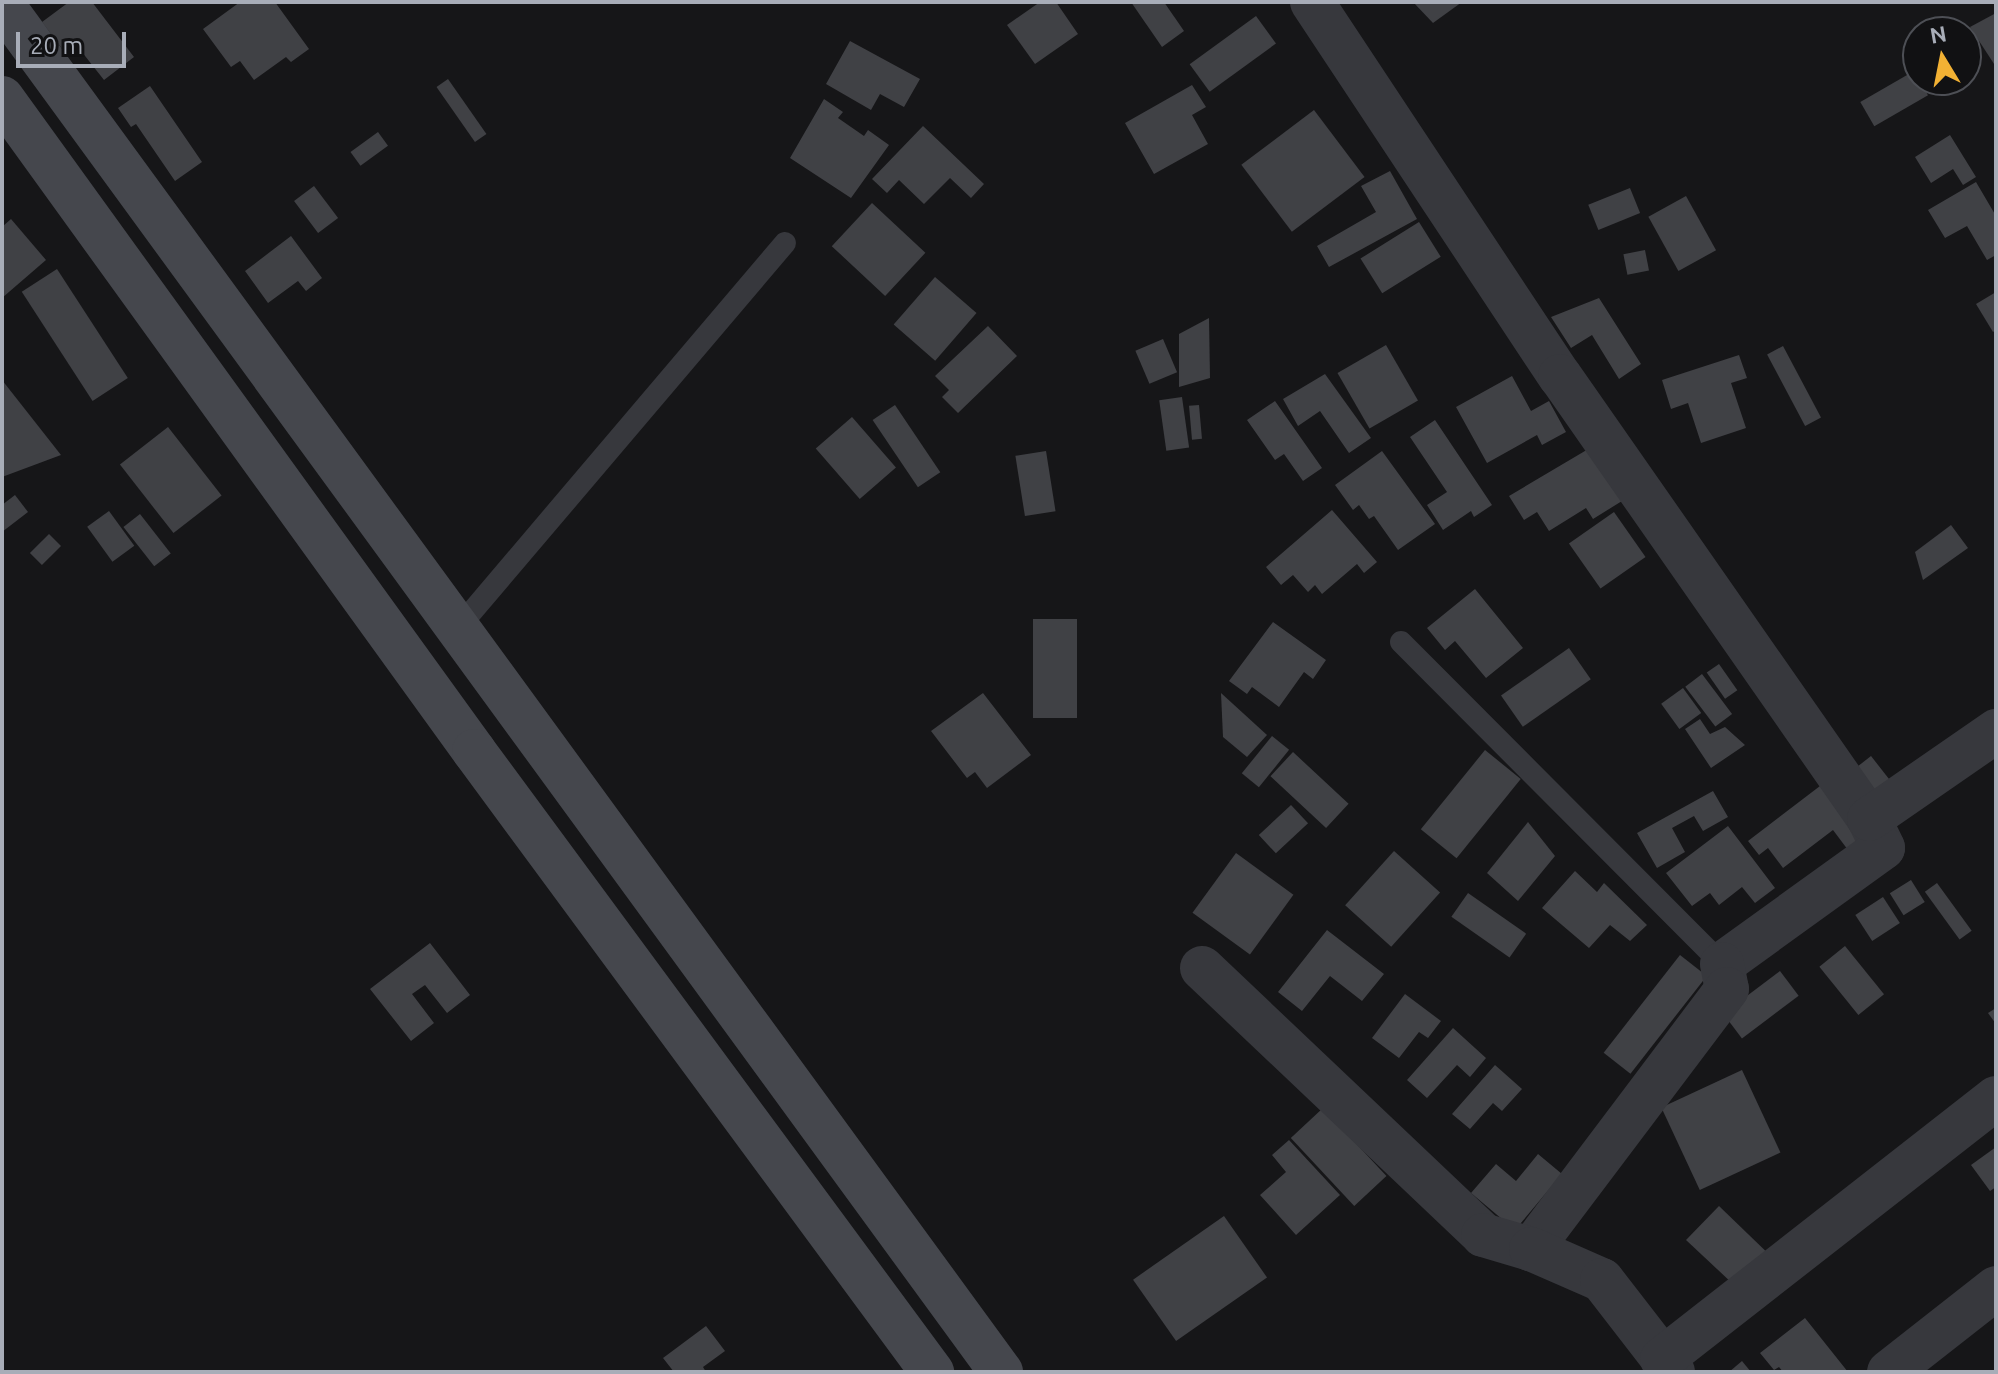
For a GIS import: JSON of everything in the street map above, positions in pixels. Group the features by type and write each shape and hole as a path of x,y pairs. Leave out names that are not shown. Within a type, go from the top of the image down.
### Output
{"main road":[{"path":"2,4 1001,1372"},
{"path":"2,98 372,611 932,1372"}],"street":[{"path":"1312,2 1560,376 1869,819 1883,848 1722,964 1727,989 1531,1249"},
{"path":"1869,819 1996,731"},
{"path":"1202,968 1483,1235 1531,1249 1602,1280 1667,1365 1996,1098"},
{"path":"1889,1372 1996,1288"}],"lane":[{"path":"458,628 785,243"},
{"path":"1401,642 1722,964"}],"building":[{"path":"69,2 92,2 134,57 104,80 74,42 63,50 42,22"},
{"path":"240,2 275,2 309,49 291,62 286,57 254,80 240,61 231,67 203,29"},
{"path":"1040,2 1056,2 1078,34 1035,64 1007,25"},
{"path":"1131,2 1164,2 1184,31 1162,47"},
{"path":"1413,2 1462,2 1433,23"},
{"path":"1996,13 1996,67 1982,45 1982,21"},
{"path":"1256,16 1276,44 1210,92 1190,64"},
{"path":"850,41 920,79 904,107 880,94 871,110 826,84"},
{"path":"1902,78 1902,96 1927,96 1874,126 1860,102"},
{"path":"448,79 486,134 475,142 437,87"},
{"path":"1192,85 1206,107 1192,115 1208,144 1154,174 1125,123"},
{"path":"150,86 202,162 175,181 136,124 131,127 118,108"},
{"path":"824,99 843,112 838,118 864,136 868,130 889,145 851,198 790,158"},
{"path":"1314,110 1365,177 1292,232 1241,165"},
{"path":"923,126 984,184 971,198 950,178 924,204 899,180 887,193 872,179"},
{"path":"378,132 388,146 360,166 350,152"},
{"path":"1950,135 1976,177 1963,185 1953,169 1931,183 1915,157"},
{"path":"1390,171 1417,219 1329,267 1317,246 1376,212 1361,186"},
{"path":"1976,182 1996,216 1996,255 1987,260 1967,226 1945,238 1928,210"},
{"path":"314,186 338,218 318,233 294,201"},
{"path":"1630,188 1640,213 1598,230 1588,205"},
{"path":"1686,196 1716,250 1678,271 1648,217"},
{"path":"872,203 925,253 885,296 832,246"},
{"path":"11,219 46,260 2,298 2,227"},
{"path":"1419,222 1441,257 1382,293 1360,259"},
{"path":"291,236 322,278 306,291 298,281 268,303 245,271"},
{"path":"1645,250 1649,271 1627,275 1623,254"},
{"path":"57,269 128,378 93,401 22,292"},
{"path":"935,277 977,313 935,361 894,325"},
{"path":"1996,292 1996,330 1993,332 1976,304"},
{"path":"1599,298 1641,364 1619,379 1592,335 1571,348 1551,317"},
{"path":"1209,318 1210,378 1179,387 1179,334"},
{"path":"988,326 1017,356 958,413 942,397 949,390 935,376"},
{"path":"1163,339 1177,372 1149,384 1135,351"},
{"path":"1386,345 1418,400 1370,428 1338,373"},
{"path":"1783,346 1821,418 1805,426 1767,354"},
{"path":"1739,355 1747,378 1731,383 1746,428 1701,443 1688,403 1671,409 1662,380"},
{"path":"1325,374 1371,438 1349,453 1320,411 1298,426 1283,399"},
{"path":"1512,376 1531,411 1549,401 1566,432 1542,445 1537,435 1487,463 1456,407"},
{"path":"2,380 61,455 2,477"},
{"path":"1182,397 1189,448 1166,451 1159,400"},
{"path":"1275,401 1322,468 1303,481 1284,454 1275,460 1247,420"},
{"path":"895,405 940,472 918,487 873,420"},
{"path":"1199,405 1202,439 1192,440 1189,406"},
{"path":"852,417 896,468 860,499 816,448"},
{"path":"1435,420 1492,505 1474,517 1471,511 1443,530 1427,505 1447,492 1410,437"},
{"path":"168,427 222,496 173,533 120,465"},
{"path":"1590,448 1622,501 1593,519 1586,508 1549,531 1537,512 1524,520 1509,496"},
{"path":"1046,451 1056,511 1025,516 1015,456"},
{"path":"1382,451 1435,524 1398,550 1374,516 1369,519 1359,505 1353,510 1335,485"},
{"path":"15,495 28,512 2,532 2,505"},
{"path":"1332,510 1377,562 1364,573 1357,564 1322,594 1315,585 1308,592 1293,575 1281,585 1266,567"},
{"path":"109,511 134,546 112,562 87,527"},
{"path":"1614,512 1646,557 1600,589 1569,544"},
{"path":"140,514 171,553 154,566 123,527"},
{"path":"1951,525 1968,548 1923,580 1915,552"},
{"path":"49,534 61,546 42,565 30,553"},
{"path":"1475,589 1523,648 1486,678 1455,641 1445,650 1427,628"},
{"path":"1033,619 1077,619 1077,718 1033,718"},
{"path":"1273,622 1326,660 1313,679 1304,672 1279,707 1252,687 1247,694 1229,681"},
{"path":"1569,648 1591,679 1523,727 1501,696"},
{"path":"1719,664 1737,690 1725,699 1707,673"},
{"path":"1702,674 1732,714 1715,727 1685,687"},
{"path":"1683,688 1701,713 1679,729 1661,704"},
{"path":"983,693 1031,755 987,788 975,772 967,778 931,731"},
{"path":"1221,693 1267,735 1247,757 1223,737"},
{"path":"1700,719 1710,734 1725,727 1745,745 1711,768 1685,729"},
{"path":"1272,736 1289,750 1259,787 1242,773"},
{"path":"1485,750 1521,779 1457,858 1421,829"},
{"path":"1293,752 1349,804 1326,828 1270,776"},
{"path":"1871,756 1897,789 1878,804 1852,771"},
{"path":"1820,786 1864,843 1851,854 1833,830 1783,868 1768,848 1759,855 1748,841"},
{"path":"1713,791 1728,817 1703,831 1694,816 1672,828 1685,852 1657,868 1637,833"},
{"path":"1291,805 1308,823 1276,853 1259,835"},
{"path":"1528,822 1555,856 1518,901 1487,873"},
{"path":"1728,826 1775,888 1755,903 1742,887 1719,905 1710,893 1692,906 1666,873"},
{"path":"1394,851 1440,892 1391,947 1345,905"},
{"path":"1236,853 1293,895 1250,955 1193,913"},
{"path":"1575,871 1597,892 1604,883 1647,925 1630,941 1610,925 1589,948 1542,908"},
{"path":"1911,880 1925,902 1904,915 1890,893"},
{"path":"1937,883 1972,931 1960,940 1925,892"},
{"path":"1468,893 1526,934 1510,957 1451,917"},
{"path":"1883,897 1900,923 1872,941 1855,915"},
{"path":"1327,930 1384,974 1362,1001 1330,976 1302,1011 1278,992"},
{"path":"430,943 470,995 447,1013 425,985 412,994 434,1023 411,1041 370,989"},
{"path":"1845,946 1884,994 1858,1015 1819,967"},
{"path":"1680,955 1707,976 1630,1074 1604,1053"},
{"path":"1780,971 1799,996 1742,1038 1723,1014"},
{"path":"1405,994 1441,1021 1428,1038 1419,1032 1399,1058 1372,1038"},
{"path":"1996,1008 1996,1024 1988,1013"},
{"path":"1453,1028 1486,1058 1470,1077 1457,1065 1427,1098 1407,1080"},
{"path":"1495,1065 1522,1089 1502,1111 1493,1103 1470,1129 1452,1114"},
{"path":"1742,1070 1780,1152 1700,1190 1661,1108"},
{"path":"1323,1108 1386,1176 1354,1206 1291,1138"},
{"path":"1289,1140 1340,1195 1296,1235 1260,1195 1286,1172 1272,1155"},
{"path":"1996,1147 1996,1187 1990,1191 1971,1165"},
{"path":"1538,1154 1562,1174 1515,1230 1471,1193 1496,1164 1516,1181"},
{"path":"1719,1206 1777,1262 1733,1284 1686,1240"},
{"path":"1224,1216 1267,1277 1176,1341 1133,1280"},
{"path":"1805,1318 1848,1372 1783,1372 1779,1367 1774,1370 1760,1353"},
{"path":"706,1326 725,1351 703,1367 706,1372 674,1372 663,1358"},
{"path":"1742,1361 1751,1372 1729,1372"}]}
